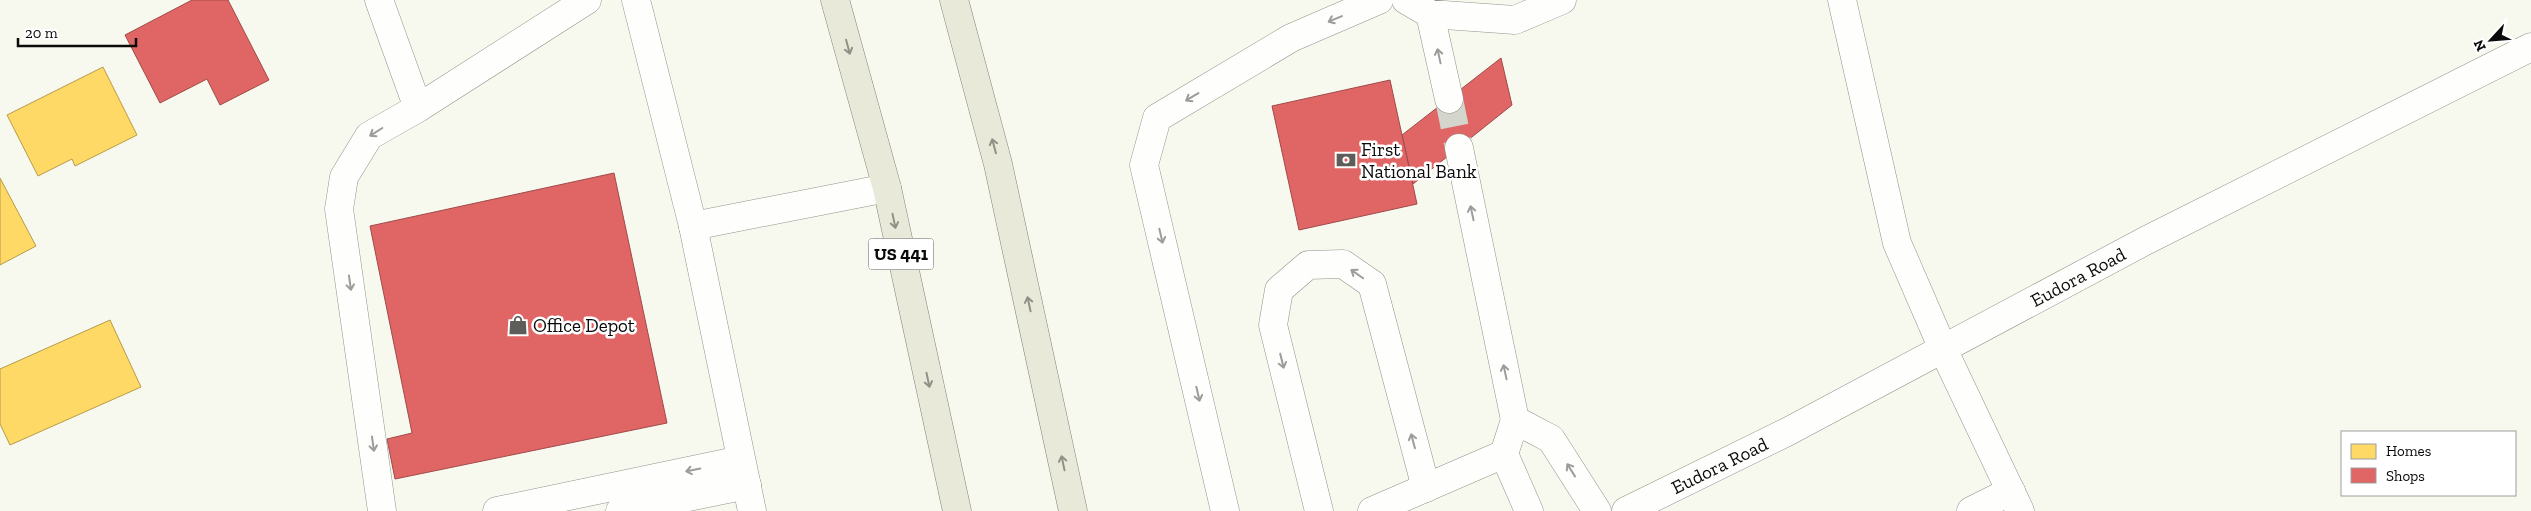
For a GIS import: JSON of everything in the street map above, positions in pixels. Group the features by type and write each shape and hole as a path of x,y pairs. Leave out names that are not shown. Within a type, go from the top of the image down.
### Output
{"main road":[{"name":"US 441","path":"835,0 887,188 957,511"},
{"path":"954,0 998,164 1073,511"}],"street":[{"path":"379,0 418,108"},
{"path":"382,511 339,209 344,177 369,136 418,108 587,0"},
{"path":"636,0 693,226 752,511"},
{"path":"1225,511 1144,165 1157,118 1291,38 1380,0"},
{"path":"1406,0 1430,14 1515,20 1562,0"},
{"path":"1842,0 1897,243 1943,349 2015,501 1971,511"},
{"path":"1430,14 1448,99"},
{"name":"Eudora Road","path":"1626,511 1787,432 2146,241 2531,47"},
{"path":"1459,148 1515,420 1504,454 1529,511"},
{"path":"693,226 887,188"},
{"path":"1318,511 1273,325 1279,290 1308,266 1343,264 1372,284 1426,488"},
{"path":"1515,420 1551,439 1597,511"},
{"path":"1372,511 1504,454"},
{"path":"497,511 744,473"},
{"path":"620,511 744,473"}],"building: Homes":[{"path":"103,67 137,135 75,166 72,159 38,176 7,115"},
{"path":"0,178 36,246 0,265"},
{"path":"110,320 141,387 10,445 0,424 0,369"}],"building: Shops":[{"path":"192,0 228,0 269,80 220,105 207,79 160,103 125,35"},
{"path":"1501,58 1512,105 1413,184 1402,135"},
{"name":"First National Bank","path":"1390,80 1417,204 1299,230 1272,106"},
{"name":"Office Depot","path":"614,173 667,423 395,479 387,439 412,433 370,226"}],"tunnel":[{"path":"1449,99 1459,148"}],"place":[{"name":"First National Bank","path":"1346,160"},
{"name":"Office Depot","path":"518,325"}]}
